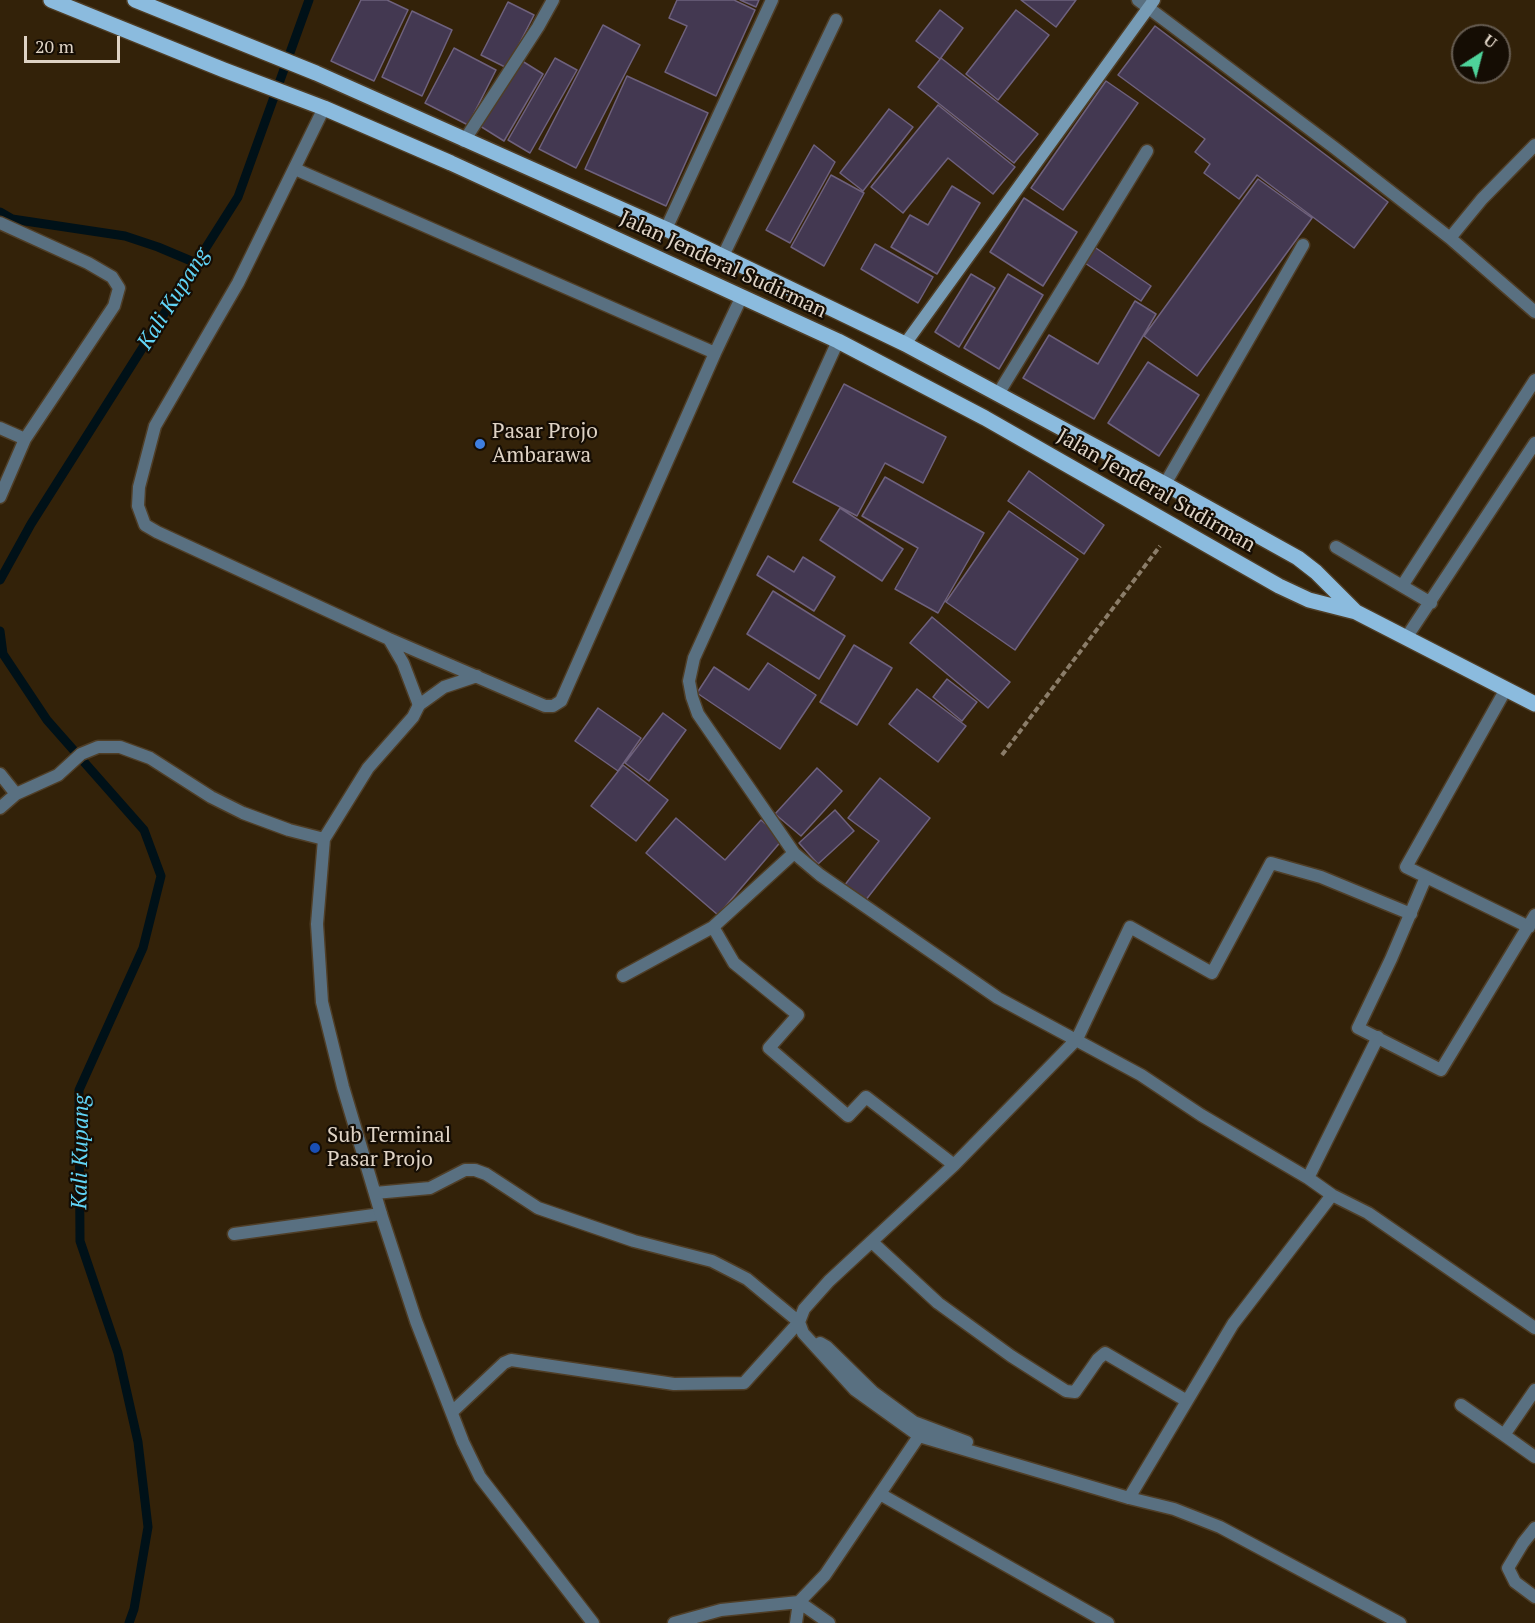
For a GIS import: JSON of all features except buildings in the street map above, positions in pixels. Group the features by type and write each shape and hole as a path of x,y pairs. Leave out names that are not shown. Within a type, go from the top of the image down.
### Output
{"main road":[{"name":"Jalan Jenderal Sudirman","path":"51,0 324,108 838,341 985,418 1279,586 1309,600 1356,612 1535,704"},
{"name":"Jalan Jenderal Sudirman","path":"135,0 316,73 464,141 666,229 905,344 1298,558 1316,572 1356,612"}],"street":[{"path":"464,141 553,0"},
{"path":"666,229 772,0"},
{"path":"905,344 1147,3 1450,238 1535,312"},
{"path":"723,256 836,20"},
{"path":"324,108 238,283 155,426 139,487 138,507 145,525 157,532 389,639 545,706 553,706 561,701 742,296"},
{"path":"1450,238 1482,199 1535,145"},
{"path":"998,394 1147,152"},
{"path":"295,169 715,353"},
{"path":"0,223 88,263 112,277 119,288 114,306 25,439 0,497"},
{"path":"1165,484 1303,245"},
{"path":"838,341 694,658 690,681 692,697 698,714 794,853 820,875 998,998 1141,1075 1332,1195 1368,1213 1535,1328"},
{"path":"1402,586 1535,380"},
{"path":"0,428 25,439"},
{"path":"1406,638 1535,443"},
{"path":"1336,547 1431,603"},
{"path":"389,639 403,663 419,705"},
{"path":"477,676 444,687 419,705 413,717 368,768 324,839 317,924 322,1002 343,1087 381,1214 416,1321 463,1442 480,1477 593,1623"},
{"path":"1506,689 1406,867 1529,927"},
{"path":"0,808 16,794 58,775 81,754 98,747 120,747 150,758 182,780 243,813 289,830 324,839"},
{"path":"0,774 16,794"},
{"path":"623,976 713,927 794,853"},
{"path":"452,1412 504,1363 511,1360 674,1384 744,1383 801,1327 804,1309 829,1281 954,1166 1077,1039 1130,927 1212,973 1271,863 1321,877 1411,914"},
{"path":"1426,877 1358,1028 1442,1070 1535,915"},
{"path":"713,927 734,963 798,1015 769,1048 848,1116 866,1097 954,1166"},
{"path":"1308,1178 1378,1037"},
{"path":"375,1193 430,1188 465,1170 475,1170 486,1174 538,1208 634,1241 712,1261 747,1279 827,1347 873,1392 914,1422 964,1441 1011,1454 1021,1466"},
{"path":"1129,1498 1233,1324 1332,1195"},
{"path":"234,1234 381,1214"},
{"path":"872,1242 938,1303 1011,1356 1066,1391 1075,1392 1098,1359 1105,1353 1187,1401"},
{"path":"801,1327 855,1390 919,1436 1129,1498 1174,1509 1220,1527 1400,1623"},
{"path":"1503,1435 1535,1390"},
{"path":"1461,1405 1535,1457"},
{"path":"796,1623 799,1602 825,1575 919,1436"},
{"path":"880,1494 1108,1623"},
{"path":"1535,1528 1522,1543 1508,1568 1515,1582 1535,1597"},
{"path":"674,1623 722,1610 799,1602 829,1623"}],"path":[{"path":"1002,755 1175,526"}],"waterway":[{"name":"Kali Kupang","path":"0,580 31,524 238,197 309,0"},
{"path":"0,212 12,219 125,236 196,263"},
{"name":"Kali Kupang","path":"0,631 3,654 47,720 144,830 161,876 143,948 79,1090 80,1241 118,1353 138,1442 148,1527 134,1609 129,1623"}],"place":[{"name":"Pasar Projo Ambarawa","path":"480,444"},
{"name":"Sub Terminal Pasar Projo","path":"315,1148"}]}
